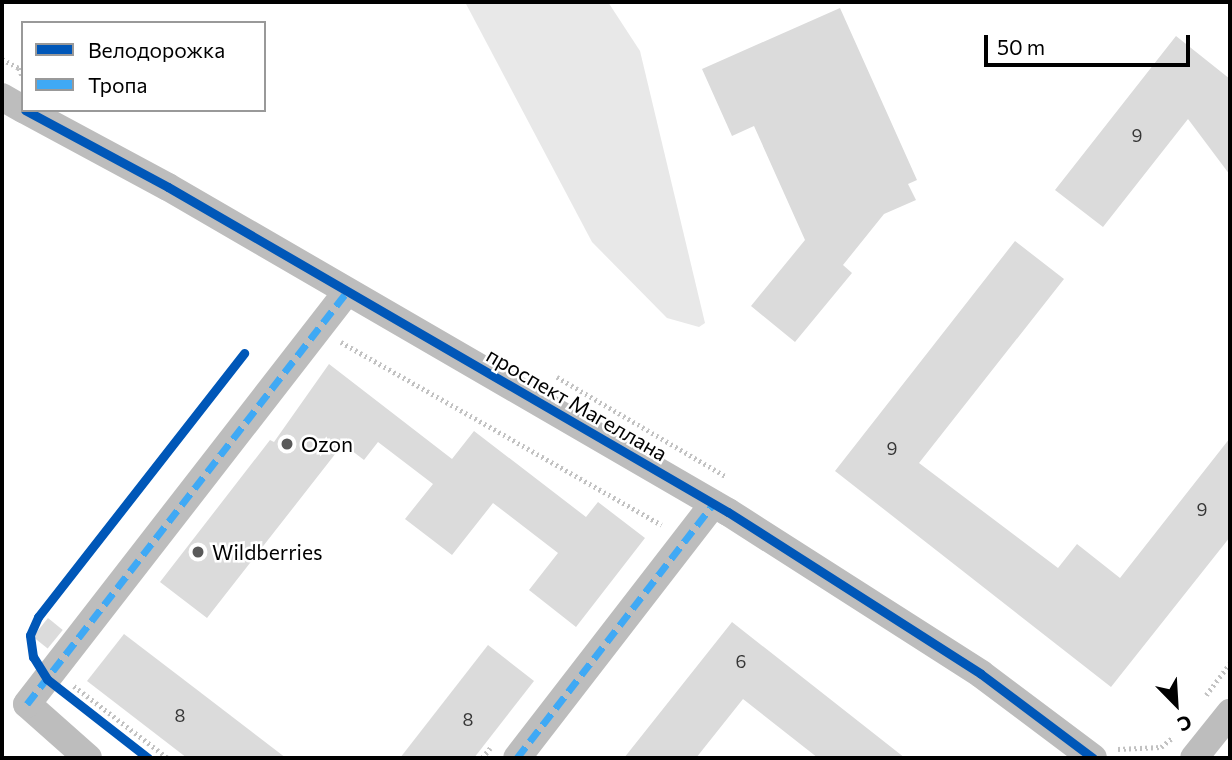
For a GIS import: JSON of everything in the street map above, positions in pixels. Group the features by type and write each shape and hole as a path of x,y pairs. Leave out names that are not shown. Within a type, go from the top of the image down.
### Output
{"street":[{"name":"проспект Магеллана","path":"2,97 21,108"},
{"name":"проспект Магеллана","path":"28,112 713,504 981,674 1093,758"},
{"path":"88,758 27,704 346,293"},
{"path":"516,758 713,504"},
{"path":"1194,758 1230,713"}],"path":[{"path":"2,59 19,68 21,73"},
{"path":"318,329 662,525 654,536"},
{"path":"50,675 118,735"},
{"path":"50,675 168,758"},
{"path":"482,758 498,737"}],"shaded area":[{"path":"465,2 608,2 640,51 705,323 699,327 667,318 592,242"}],"building":[{"path":"840,8 917,180 908,184 916,200 884,214 843,265 852,273 795,342 751,306 805,240 754,126 732,136 702,69"},
{"path":"1176,36 1230,79 1230,175 1188,119 1103,227 1055,190"},
{"path":"1015,241 1064,279 919,463 1058,568 1077,544 1120,578 1230,438 1230,537 1111,687 835,471"},
{"path":"329,364 452,459 474,431 586,517 598,502 645,538 576,627 529,590 558,553 493,503 452,555 405,519 433,484 378,442 364,460 343,444 207,618 160,582 270,440 274,442"},
{"path":"48,618 63,630 48,649 33,637"},
{"path":"732,622 905,758 818,758 743,699 696,758 624,758"},
{"path":"124,634 286,758 187,758 87,681"},
{"path":"488,645 534,681 474,758 400,758"}],"marked path":[{"path":"27,704 346,293"},
{"path":"517,758 713,504"}],"cycle path":[{"path":"29,112 168,187 728,512 981,674 1093,758"},
{"path":"148,758 47,679 33,657 30,635 38,617 244,353"}],"place":[{"name":"Ozon","path":"287,444"},
{"name":"Wildberries","path":"198,552"}]}
